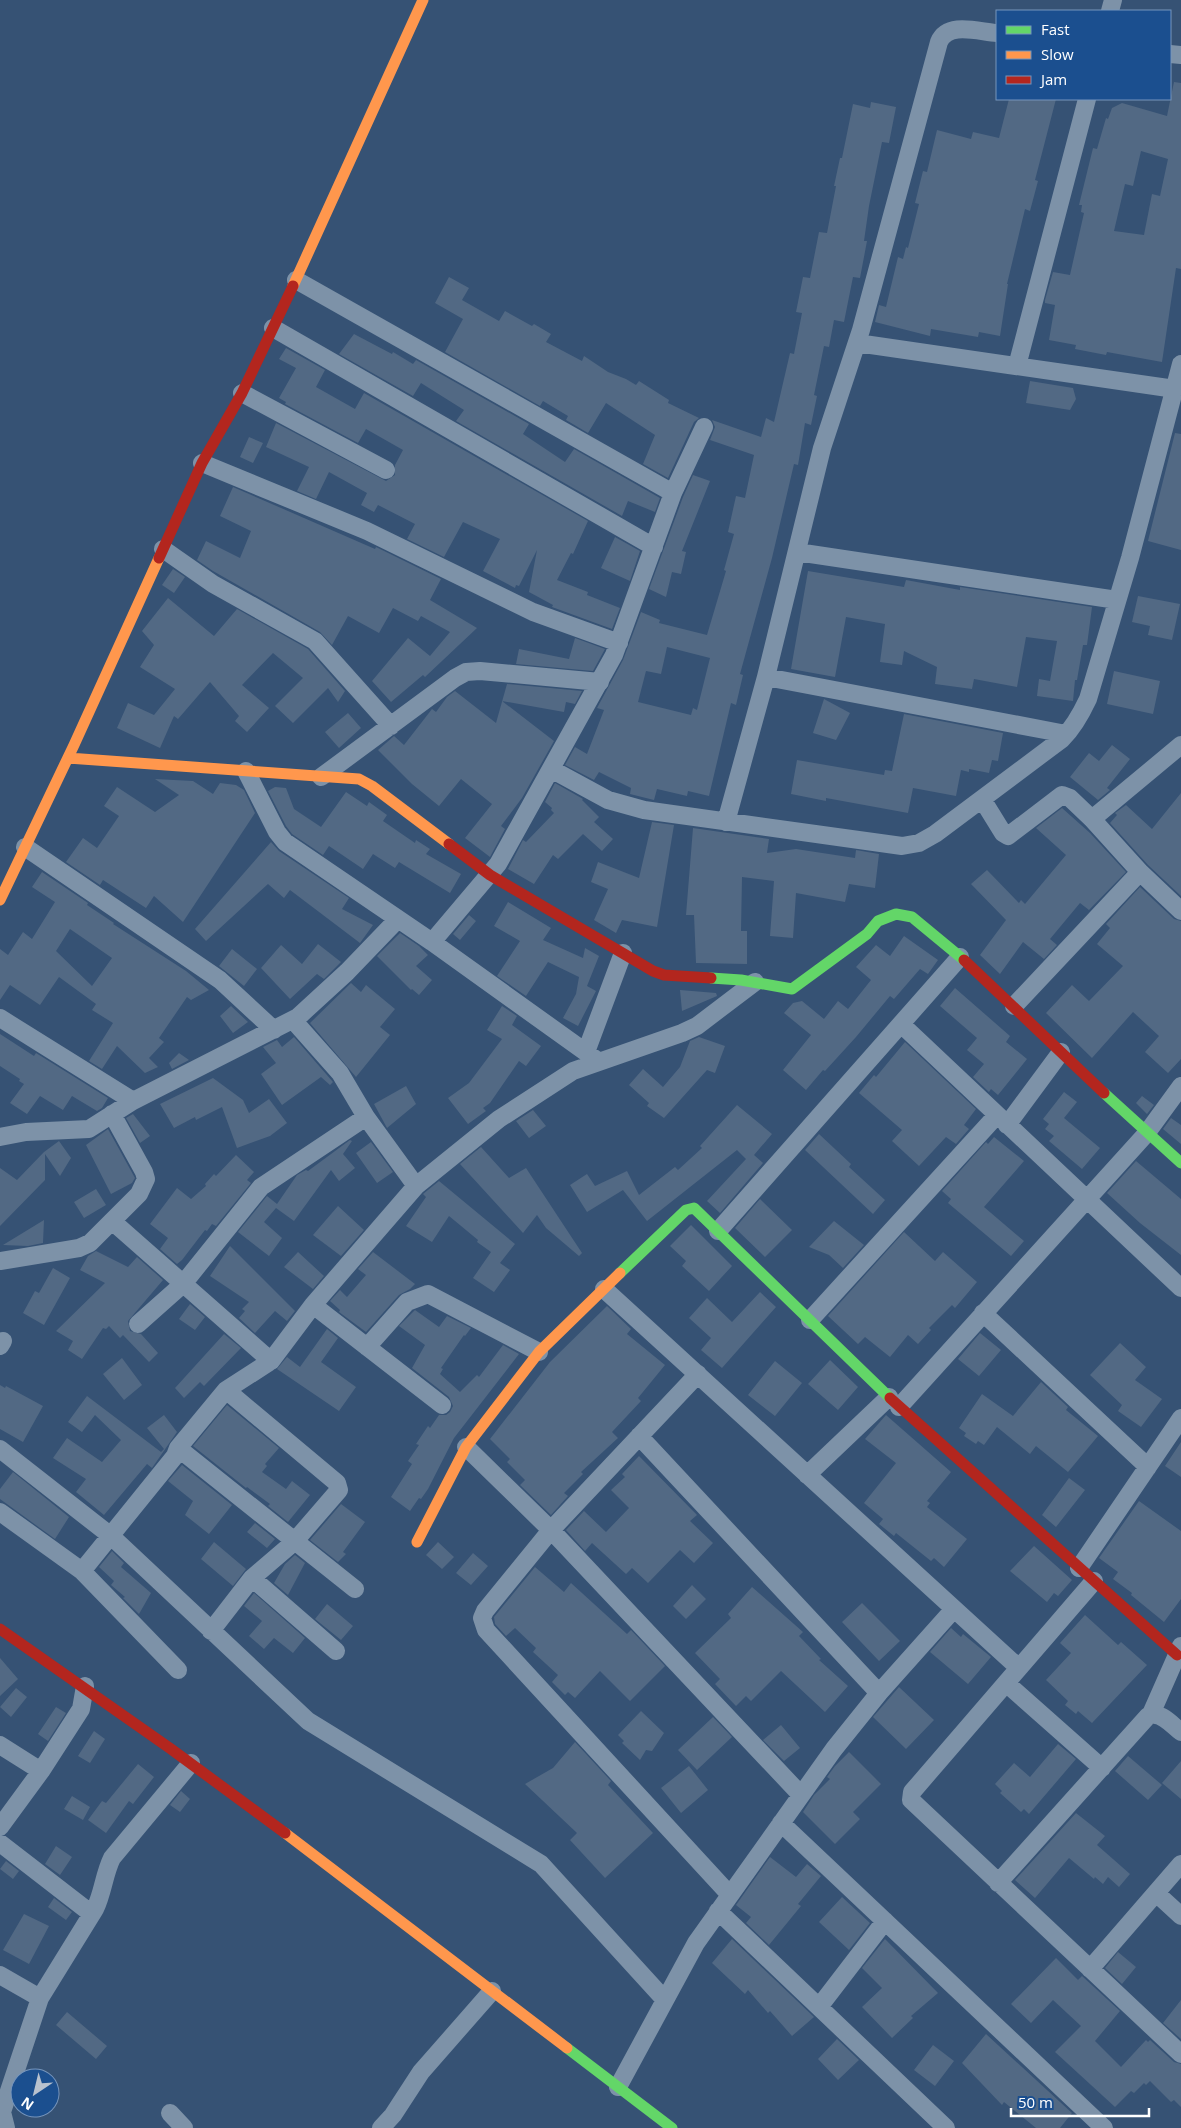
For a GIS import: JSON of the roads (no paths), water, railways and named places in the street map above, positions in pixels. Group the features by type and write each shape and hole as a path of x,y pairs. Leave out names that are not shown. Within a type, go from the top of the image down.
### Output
{"street":[{"path":"0,900 68,758 202,463 242,393 296,280 423,0"},
{"path":"726,822 766,677 825,438 857,343 941,37 954,29 996,33"},
{"path":"1017,366 1087,100"},
{"path":"296,280 673,493"},
{"path":"273,328 654,547"},
{"path":"857,343 1175,389"},
{"path":"551,769 608,800 623,806 902,846 919,843 985,804 1066,734 1081,714 1088,699 1118,600 1180,368"},
{"path":"242,393 386,470"},
{"path":"432,942 498,864 600,682 619,643 673,493 704,427"},
{"path":"202,463 367,531 533,612 619,643"},
{"path":"163,549 213,584 316,641 391,726"},
{"path":"797,552 1118,600"},
{"path":"321,777 455,678 466,672 480,671 600,682"},
{"path":"766,677 1066,734"},
{"path":"1092,819 1178,753"},
{"path":"68,758 359,780 372,786 490,875 653,971 664,974 762,983 792,989 798,987 867,934 882,918 890,915 907,914 960,957 1014,1006 1146,1134 1181,1163"},
{"path":"246,771 281,838 432,942 592,1057"},
{"path":"985,804 1002,833 1008,836 1015,833 1062,794 1070,798 1092,819 1140,872 1181,911"},
{"path":"26,847 220,980 274,1030"},
{"path":"1014,1006 1140,872"},
{"path":"0,1136 26,1132 83,1130 133,1102 293,1020 309,1008 398,919"},
{"path":"592,1057 623,953"},
{"path":"718,1231 960,957"},
{"path":"82,1571 226,1390 271,1361 313,1305 416,1186 505,1115 592,1057 690,1030 762,983"},
{"path":"0,1018 133,1102"},
{"path":"293,1020 340,1073 366,1117 416,1186"},
{"path":"901,1024 1181,1288"},
{"path":"810,1320 1002,1120 1061,1052"},
{"path":"808,1475 894,1402 984,1313 1146,1134 1181,1086"},
{"path":"0,1261 85,1246 139,1194 146,1179 112,1114"},
{"path":"138,1324 183,1284 261,1187 366,1117"},
{"path":"416,1542 466,1447 539,1352 690,1208 697,1210 894,1402 1079,1568 1179,1651 1151,1714 998,1883"},
{"path":"112,1221 271,1361"},
{"path":"604,1289 1019,1668"},
{"path":"367,1347 407,1302 428,1294 539,1352"},
{"path":"313,1305 442,1405"},
{"path":"984,1313 1148,1467"},
{"path":"698,1374 552,1530 485,1611 482,1624 730,1895"},
{"path":"211,1631 252,1578 294,1542 338,1494 339,1486 226,1390"},
{"path":"1079,1568 1181,1418"},
{"path":"639,1436 879,1693"},
{"path":"466,1447 552,1530 801,1795"},
{"path":"178,1448 294,1542 356,1589"},
{"path":"0,1449 111,1536 308,1721 532,1857 550,1872 665,2000"},
{"path":"0,1512 82,1571 178,1670"},
{"path":"252,1578 336,1651"},
{"path":"1094,1581 911,1796 913,1803 1181,2054"},
{"path":"618,2087 694,1945 834,1749 879,1693 954,1609"},
{"path":"0,1628 85,1686 250,1806 672,2128"},
{"path":"1006,1683 1102,1768"},
{"path":"0,1827 41,1771 81,1709 85,1686"},
{"path":"1151,1714 1162,1717 1181,1732"},
{"path":"0,1746 41,1771"},
{"path":"6,2128 2,2112 40,1998 99,1901 107,1867 112,1858 191,1763"},
{"path":"781,1822 1104,2128"},
{"path":"0,1843 92,1914"},
{"path":"1090,1969 1181,1864"},
{"path":"1156,1893 1181,1916"},
{"path":"718,1911 946,2128"},
{"path":"819,2007 885,1921"},
{"path":"0,1976 40,1998"},
{"path":"381,2128 393,2115 426,2066 492,1991"},
{"path":"170,2113 184,2128"}]}
